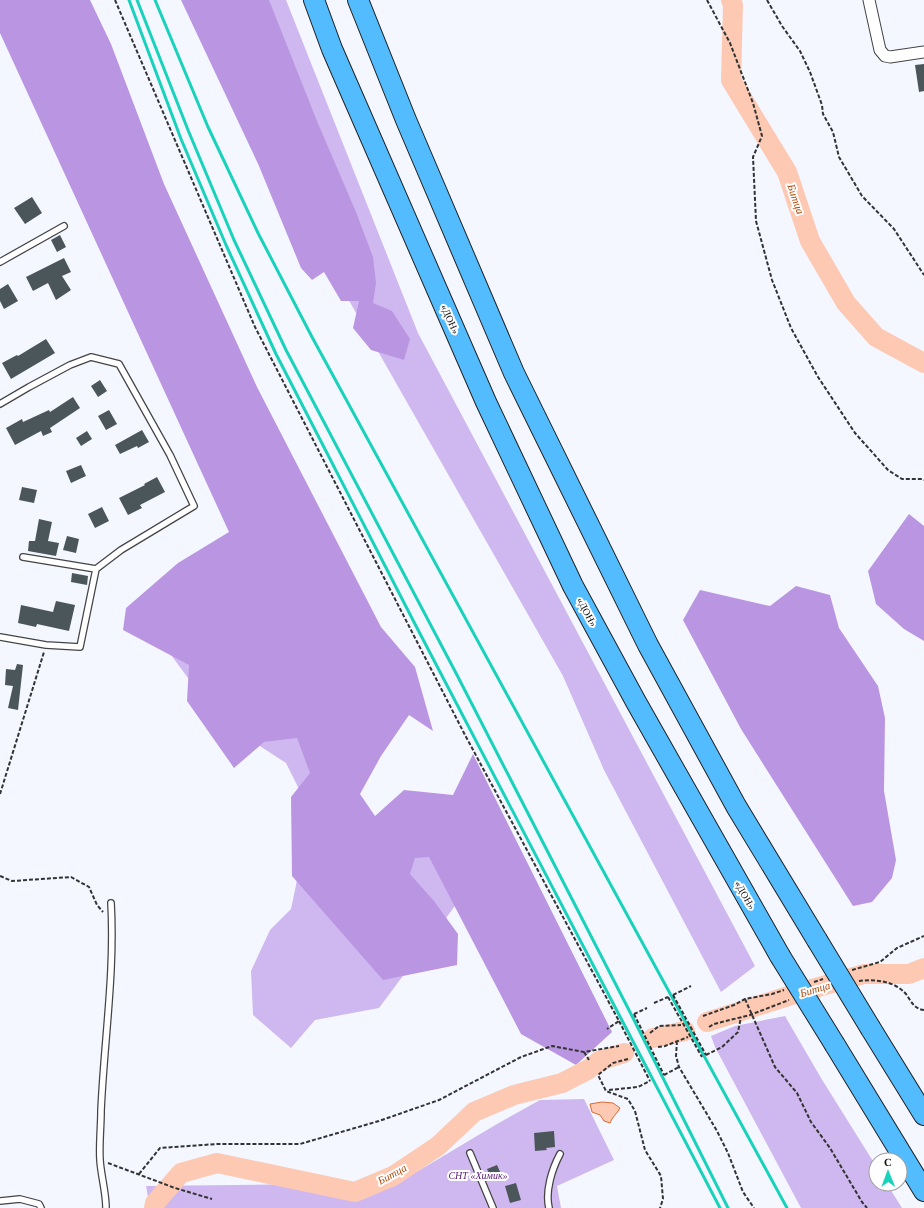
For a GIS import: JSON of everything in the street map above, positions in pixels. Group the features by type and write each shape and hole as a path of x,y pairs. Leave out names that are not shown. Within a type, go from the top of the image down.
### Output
{"highway":[{"name":"«ДОН»","path":"314,0 332,49 486,402 574,586 648,723 780,956 924,1191"},
{"path":"358,0 409,127 518,380 648,645 736,806 816,940 924,1115"}],"street":[{"path":"869,0 882,54 890,58 924,52"}],"lane":[{"path":"0,262 64,226"},
{"path":"0,404 63,369 90,357 119,364 170,455 194,506 121,550 96,569 80,647 46,645 0,637"},
{"path":"23,557 96,569"},
{"path":"106,1208 106,1196 100,1160 103,1080 109,1004 112,928 111,903"},
{"path":"470,1153 493,1208"},
{"path":"549,1208 547,1199 554,1164 560,1154"},
{"path":"0,1201 20,1199 39,1204 41,1208"}],"path":[{"path":"114,0 255,327 465,735 620,1021 650,1081 638,1087 606,1091"},
{"path":"707,0 730,43 753,103 762,136 753,157 756,221 772,280 791,328 818,377 864,444 888,470 902,479 924,480"},
{"path":"767,0 782,26 800,51 810,72 823,114 833,132 839,157 862,196 894,229 924,275"},
{"path":"0,794 46,645"},
{"path":"0,876 12,881 71,877 89,887 97,905 107,916 112,928"},
{"path":"880,962 897,948 924,936"},
{"path":"691,986 673,995 706,1055 722,1047 738,1032 741,1017"},
{"path":"654,1003 668,997 702,1057"},
{"path":"745,999 753,1014 775,1067 797,1093 811,1122 830,1148 858,1196 867,1208"},
{"path":"647,1008 634,1014 664,1075 679,1067"},
{"path":"709,1027 714,1024 770,1008"},
{"path":"607,1029 620,1021"},
{"path":"650,1033 658,1026 681,1025"},
{"path":"658,1047 665,1046 688,1037"},
{"path":"677,1041 676,1056 679,1067 717,1132 728,1153 743,1192 754,1208"},
{"path":"139,1174 160,1148 217,1144 300,1144 379,1121 439,1100 521,1057 552,1046 584,1052 619,1046"},
{"path":"584,1052 589,1060"},
{"path":"628,1060 613,1063 598,1075 606,1091 628,1099 635,1111 645,1150 661,1176 663,1199 660,1208"},
{"path":"100,1160 175,1188 212,1199"}],"green space":[{"path":"216,0 286,0 418,333 755,966 721,992 604,770 563,676 306,225"},
{"path":"187,583 354,811 478,875 379,1008 315,1020 291,1048 253,1015 251,971 270,930 291,909 311,813 286,763 218,719 144,618"},
{"path":"785,1016 821,1078 868,1153 868,1192 892,1192 902,1208 801,1208 715,1047 711,1036 735,1026"},
{"name":"СНТ «Химик»","path":"584,1099 614,1160 557,1186 561,1208 150,1208 146,1186 398,1183 540,1100"}],"shaded area":[{"path":"0,0 90,0 111,44 164,184 257,387 381,627 415,667 433,731 409,715 381,756 360,794 375,816 404,790 453,795 473,754 612,1032 576,1065 521,1034 429,857 415,858 410,874 434,901 458,934 457,965 383,980 292,876 291,797 310,773 297,738 264,742 234,768 187,701 189,665 123,630 126,608 178,563 229,532 0,33"},
{"path":"181,0 269,0 373,257 376,283 373,303 392,311 410,339 404,360 371,350 353,328 359,301 341,301 324,272 312,280 301,268 259,166"},
{"path":"909,514 924,526 924,641 904,629 876,604 868,571"},
{"path":"796,586 830,595 839,628 878,686 885,718 884,791 896,860 892,878 872,902 853,906 741,729 683,620 700,590 770,606"},
{"path":"602,1102 613,1103 620,1108 610,1123 604,1121 600,1115 592,1112 590,1104"}],"building":[{"path":"924,64 924,91 919,92 915,65"},
{"path":"32,197 42,213 25,224 14,208"},
{"path":"60,235 66,247 57,252 51,240"},
{"path":"64,258 71,272 62,276 71,290 56,300 48,283 33,291 26,277"},
{"path":"8,284 18,301 4,309 0,301 0,289"},
{"path":"46,339 55,353 11,379 2,363 17,355 18,356"},
{"path":"100,380 107,391 98,397 91,386"},
{"path":"73,397 80,408 50,428 52,432 43,436 41,431 15,445 6,428 22,419 23,422 49,410 50,412"},
{"path":"109,410 117,424 106,430 98,416"},
{"path":"142,430 149,442 138,448 137,446 120,454 115,445"},
{"path":"87,431 92,439 81,446 76,438"},
{"path":"81,465 86,476 71,483 66,471"},
{"path":"157,477 165,492 140,505 142,508 128,515 119,498"},
{"path":"22,487 37,490 34,503 19,500"},
{"path":"102,507 109,521 95,528 88,514"},
{"path":"39,519 52,522 48,541 59,543 56,556 28,551 29,541 35,541"},
{"path":"67,536 79,539 76,553 63,550"},
{"path":"72,573 88,576 87,585 71,582"},
{"path":"56,601 75,605 69,631 37,624 36,627 18,623 21,605 53,612"},
{"path":"17,664 23,665 18,710 8,708 13,686 5,685 6,669 15,670"},
{"path":"554,1131 555,1147 546,1148 547,1150 535,1151 534,1133"},
{"path":"497,1165 501,1174 491,1179 487,1169"},
{"path":"516,1183 521,1200 510,1203 505,1186"}],"waterway":[{"name":"Битца","path":"731,0 733,5 731,80 787,172 810,241 846,303 876,337 924,363"},
{"name":"Битца","path":"707,1022 801,992 864,974 909,974 924,968"},
{"name":"Битца","path":"653,1038 685,1031"},
{"name":"Битца","path":"154,1208 155,1203 181,1173 217,1163 355,1192 393,1176 438,1146 474,1112 514,1095 562,1083 589,1069 599,1061 624,1053"}],"railway":[{"path":"129,0 181,139 226,245 276,354 416,626 720,1208"},
{"path":"137,0 188,130 234,240 286,350 457,675 633,1018 728,1208"},
{"path":"155,0 208,127 258,233 312,337 787,1208"}]}
